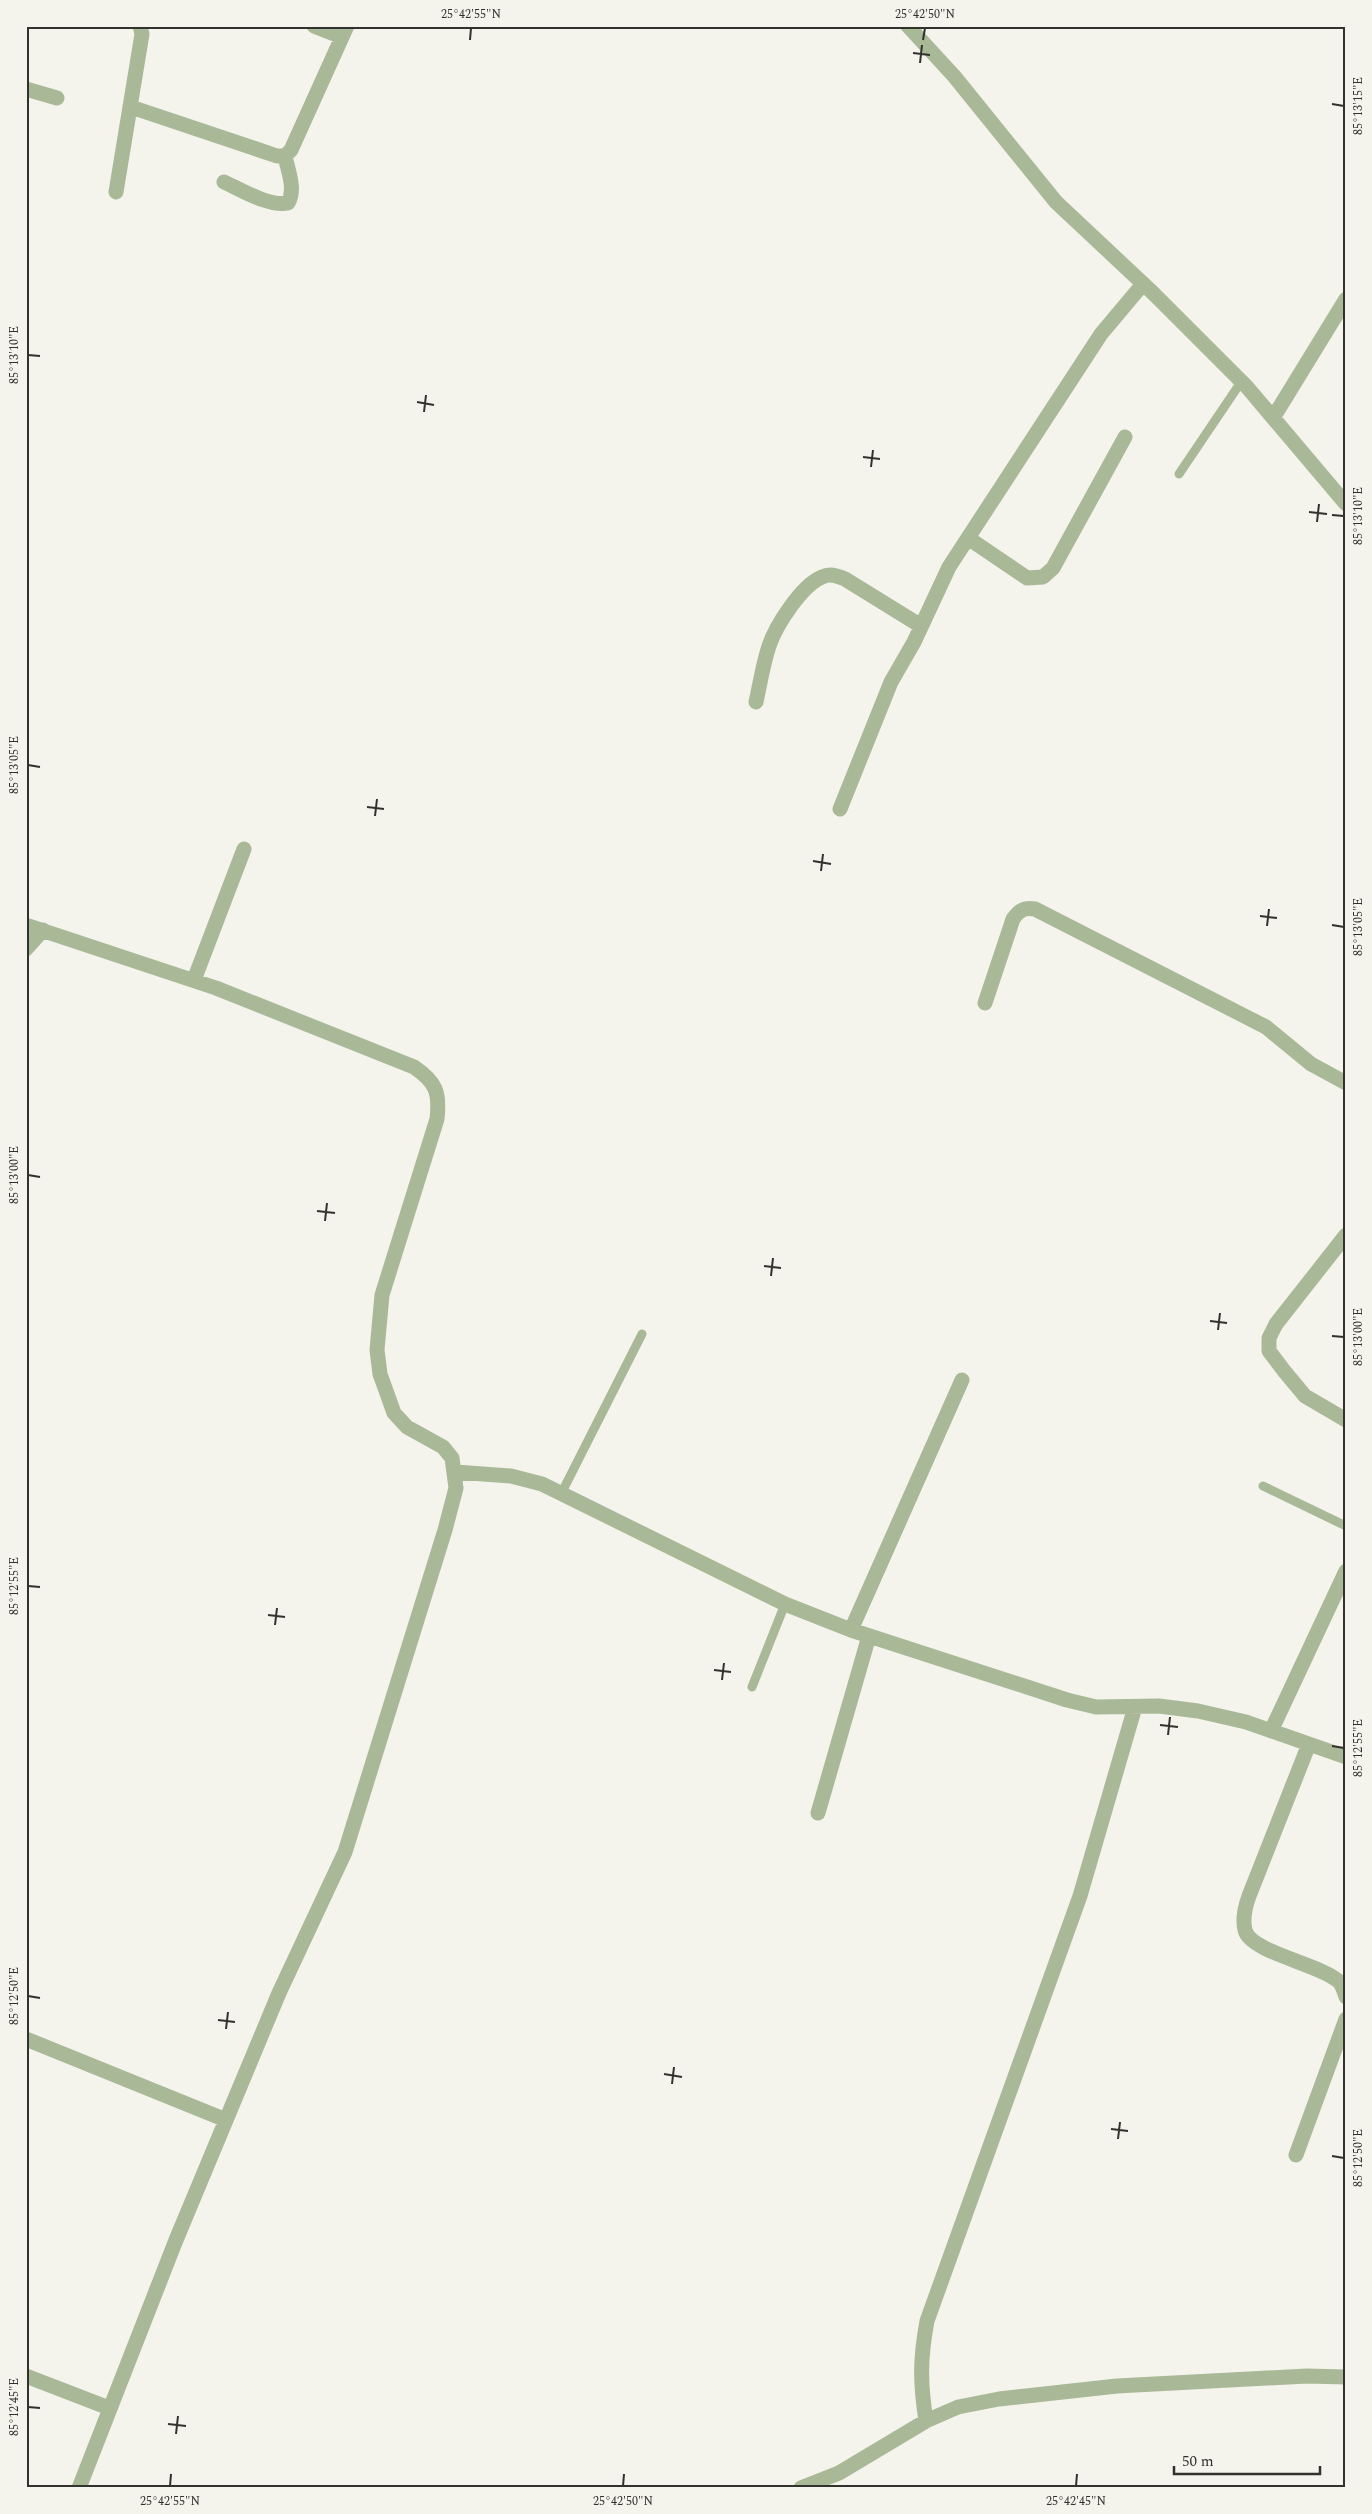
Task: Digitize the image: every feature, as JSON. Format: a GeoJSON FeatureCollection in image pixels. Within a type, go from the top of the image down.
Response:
{"type":"FeatureCollection","features":[{"type":"Feature","properties":{"kind":"street"},"geometry":{"type":"LineString","coordinates":[[116,192],[142,34],[140,26]]}},
{"type":"Feature","properties":{"kind":"street"},"geometry":{"type":"LineString","coordinates":[[130,107],[276,156],[285,156],[291,150],[344,32],[314,26]]}},
{"type":"Feature","properties":{"kind":"street"},"geometry":{"type":"LineString","coordinates":[[908,26],[954,76],[1056,202],[1143,284],[1242,382],[1346,504]]}},
{"type":"Feature","properties":{"kind":"street"},"geometry":{"type":"LineString","coordinates":[[26,89],[57,98]]}},
{"type":"Feature","properties":{"kind":"street"},"geometry":{"type":"LineString","coordinates":[[224,182],[271,202],[281,205],[288,203],[292,197],[292,185],[285,156]]}},
{"type":"Feature","properties":{"kind":"street"},"geometry":{"type":"LineString","coordinates":[[840,809],[879,708],[921,626],[940,583],[1101,334],[1143,284]]}},
{"type":"Feature","properties":{"kind":"street"},"geometry":{"type":"LineString","coordinates":[[1273,418],[1346,299]]}},
{"type":"Feature","properties":{"kind":"street"},"geometry":{"type":"LineString","coordinates":[[968,538],[1028,578],[1043,577],[1053,568],[1125,437]]}},
{"type":"Feature","properties":{"kind":"street"},"geometry":{"type":"LineString","coordinates":[[756,702],[769,646],[777,628],[809,584],[823,576],[832,575],[845,579],[921,626]]}},
{"type":"Feature","properties":{"kind":"street"},"geometry":{"type":"LineString","coordinates":[[194,980],[244,849]]}},
{"type":"Feature","properties":{"kind":"street"},"geometry":{"type":"LineString","coordinates":[[985,1003],[1013,919],[1020,911],[1026,908],[1035,909],[1266,1027],[1311,1064],[1346,1083]]}},
{"type":"Feature","properties":{"kind":"street"},"geometry":{"type":"LineString","coordinates":[[26,925],[194,980],[414,1067],[428,1076],[436,1088],[439,1102],[437,1119],[382,1295],[377,1350],[382,1381],[394,1413],[407,1427],[443,1447],[452,1458],[456,1472],[456,1488],[446,1530],[345,1852],[279,1993],[109,2408],[79,2488]]}},
{"type":"Feature","properties":{"kind":"street"},"geometry":{"type":"LineString","coordinates":[[26,949],[42,930]]}},
{"type":"Feature","properties":{"kind":"street"},"geometry":{"type":"LineString","coordinates":[[1346,1235],[1276,1324],[1269,1338],[1269,1350],[1305,1396],[1346,1420]]}},
{"type":"Feature","properties":{"kind":"street"},"geometry":{"type":"LineString","coordinates":[[851,1630],[962,1380]]}},
{"type":"Feature","properties":{"kind":"street"},"geometry":{"type":"LineString","coordinates":[[456,1472],[511,1476],[542,1484],[785,1604],[851,1630],[1066,1700],[1096,1707],[1159,1706],[1198,1711],[1272,1731],[1346,1757]]}},
{"type":"Feature","properties":{"kind":"street"},"geometry":{"type":"LineString","coordinates":[[1272,1731],[1345,1572]]}},
{"type":"Feature","properties":{"kind":"street"},"geometry":{"type":"LineString","coordinates":[[818,1813],[869,1636]]}},
{"type":"Feature","properties":{"kind":"street"},"geometry":{"type":"LineString","coordinates":[[926,2421],[920,2383],[921,2356],[927,2321],[1080,1896],[1135,1707]]}},
{"type":"Feature","properties":{"kind":"street"},"geometry":{"type":"LineString","coordinates":[[1309,1744],[1249,1896],[1243,1916],[1245,1932],[1256,1943],[1339,1980],[1346,1996]]}},
{"type":"Feature","properties":{"kind":"street"},"geometry":{"type":"LineString","coordinates":[[1296,2155],[1346,2019]]}},
{"type":"Feature","properties":{"kind":"street"},"geometry":{"type":"LineString","coordinates":[[26,2038],[226,2120]]}},
{"type":"Feature","properties":{"kind":"street"},"geometry":{"type":"LineString","coordinates":[[26,2376],[109,2408]]}},
{"type":"Feature","properties":{"kind":"street"},"geometry":{"type":"LineString","coordinates":[[801,2488],[839,2473],[926,2421],[958,2407],[999,2398],[1117,2386],[1307,2376],[1346,2377]]}},
{"type":"Feature","properties":{"kind":"lane"},"geometry":{"type":"LineString","coordinates":[[1179,474],[1242,382]]}},
{"type":"Feature","properties":{"kind":"lane"},"geometry":{"type":"LineString","coordinates":[[561,1494],[642,1334]]}},
{"type":"Feature","properties":{"kind":"lane"},"geometry":{"type":"LineString","coordinates":[[1263,1486],[1346,1526]]}},
{"type":"Feature","properties":{"kind":"lane"},"geometry":{"type":"LineString","coordinates":[[752,1686],[785,1604]]}}]}
